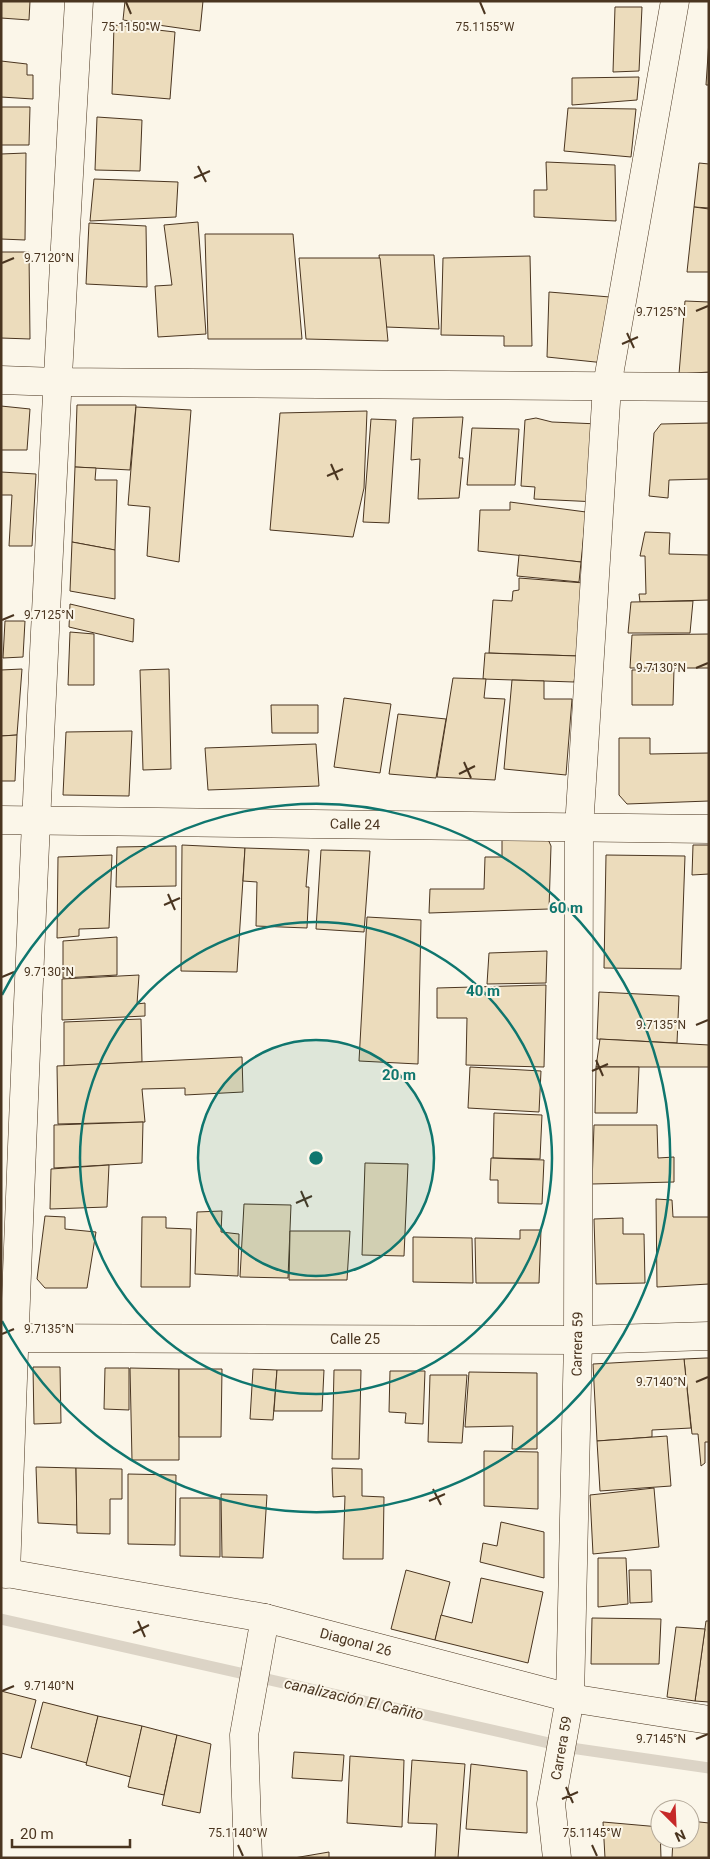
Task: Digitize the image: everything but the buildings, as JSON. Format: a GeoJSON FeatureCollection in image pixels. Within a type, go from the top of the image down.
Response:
{"type":"FeatureCollection","features":[{"type":"Feature","properties":{"kind":"street"},"geometry":{"type":"LineString","coordinates":[[4,1573],[8,1338],[37,820],[57,382],[79,1]]}},
{"type":"Feature","properties":{"kind":"street","name":"Carrera 59"},"geometry":{"type":"LineString","coordinates":[[557,1858],[551,1804],[569,1704],[578,1340],[579,828],[607,386],[675,1]]}},
{"type":"Feature","properties":{"kind":"street"},"geometry":{"type":"LineString","coordinates":[[1,380],[709,387]]}},
{"type":"Feature","properties":{"kind":"street","name":"Calle 24"},"geometry":{"type":"LineString","coordinates":[[1,820],[709,830]]}},
{"type":"Feature","properties":{"kind":"street","name":"Calle 25"},"geometry":{"type":"LineString","coordinates":[[8,1338],[578,1340],[709,1336]]}},
{"type":"Feature","properties":{"kind":"street","name":"Diagonal 26"},"geometry":{"type":"LineString","coordinates":[[4,1573],[264,1624],[569,1704],[709,1720]]}},
{"type":"Feature","properties":{"kind":"street"},"geometry":{"type":"LineString","coordinates":[[248,1858],[244,1735],[264,1624]]}},
{"type":"Feature","properties":{"kind":"waterway","name":"canalización El Cañito"},"geometry":{"type":"LineString","coordinates":[[1,1619],[571,1748],[709,1768]]}}]}
